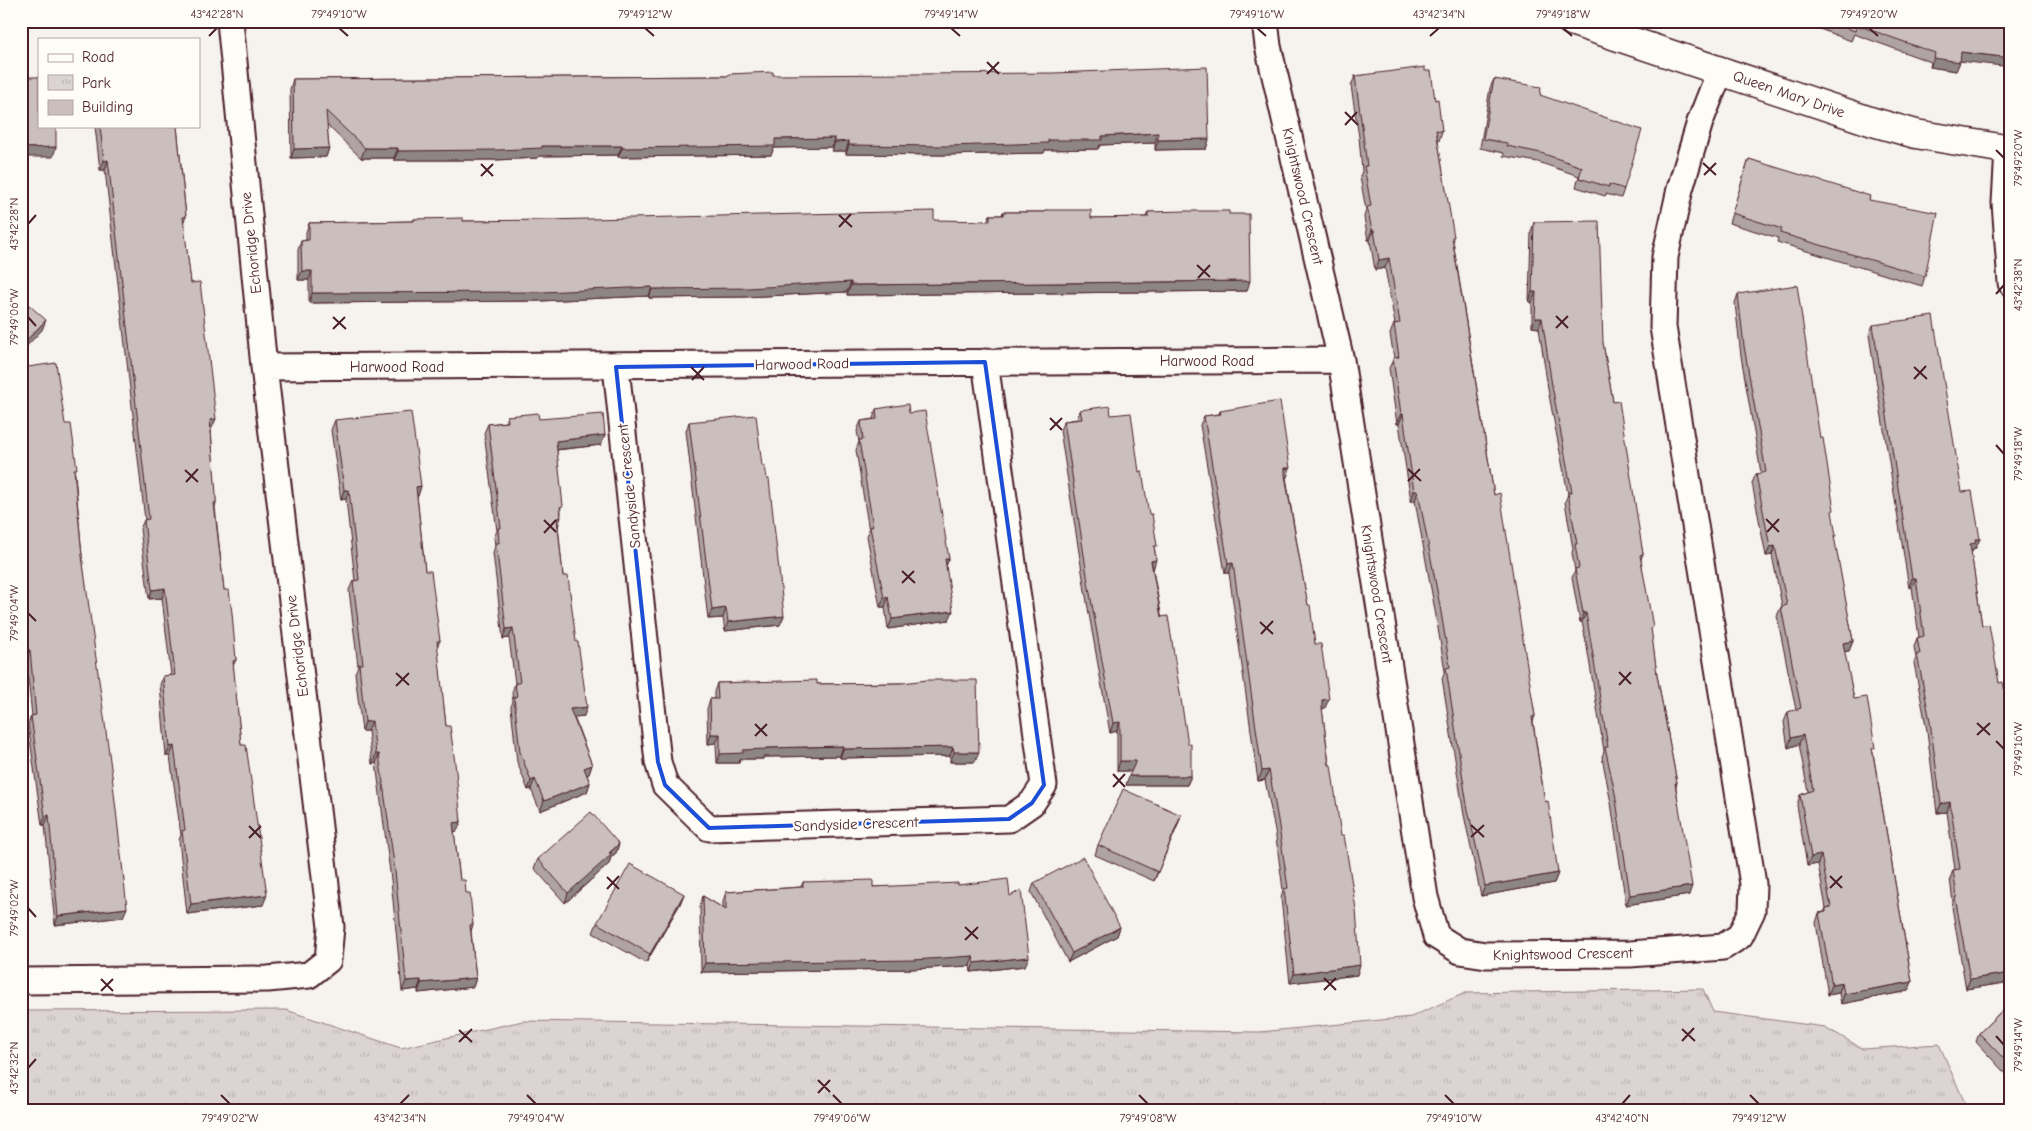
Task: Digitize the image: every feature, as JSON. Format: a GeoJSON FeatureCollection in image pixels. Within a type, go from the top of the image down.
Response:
{"type":"FeatureCollection","features":[{"type":"Feature","properties":{"kind":"street","name":"Echoridge Drive"},"geometry":{"type":"LineString","coordinates":[[21,981],[268,979],[309,975],[328,960],[330,927],[264,368],[230,21]]}},
{"type":"Feature","properties":{"kind":"street","name":"Knightswood Crescent"},"geometry":{"type":"LineString","coordinates":[[1264,21],[1270,56],[1341,360],[1425,897],[1436,936],[1460,951],[1486,955],[1630,954],[1723,947],[1740,936],[1752,910],[1753,884],[1663,327],[1665,257],[1680,188],[1700,122],[1720,71]]}},
{"type":"Feature","properties":{"kind":"street","name":"Queen Mary Drive"},"geometry":{"type":"LineString","coordinates":[[1571,21],[1882,124],[1916,134],[2009,150]]}},
{"type":"Feature","properties":{"kind":"street"},"geometry":{"type":"LineString","coordinates":[[2009,150],[2005,203],[2011,283]]}},
{"type":"Feature","properties":{"kind":"street","name":"Harwood Road"},"geometry":{"type":"LineString","coordinates":[[264,368],[1341,360]]}},
{"type":"Feature","properties":{"kind":"street","name":"Sandyside Crescent"},"geometry":{"type":"LineString","coordinates":[[616,366],[658,762],[665,785],[709,828],[1009,819],[1032,803],[1044,785],[985,362]]}},
{"type":"Feature","properties":{"kind":"highlighted area"},"geometry":{"type":"Polygon","coordinates":[[[985,362],[1044,785],[1032,803],[1009,819],[709,828],[665,785],[658,762],[616,367],[985,362]]]}},
{"type":"Feature","properties":{"kind":"green space"},"geometry":{"type":"Polygon","coordinates":[[[1703,989],[1713,1012],[1825,1027],[1863,1049],[1939,1044],[1968,1110],[21,1110],[21,1011],[286,1010],[401,1048],[523,1021],[1260,1032],[1411,1017],[1465,993],[1703,989]]]}},
{"type":"Feature","properties":{"kind":"building"},"geometry":{"type":"Polygon","coordinates":[[[1828,21],[2011,21],[2011,58],[1961,52],[1960,62],[1934,58],[1935,53],[1857,25],[1855,31],[1828,21]]]}},
{"type":"Feature","properties":{"kind":"building"},"geometry":{"type":"Polygon","coordinates":[[[1207,67],[1209,139],[1158,140],[1158,133],[1102,136],[1102,140],[1048,140],[1048,143],[946,146],[849,145],[849,141],[835,142],[835,138],[775,139],[775,146],[622,148],[622,146],[542,146],[542,148],[498,150],[398,151],[398,148],[365,148],[326,111],[329,148],[294,149],[293,79],[729,76],[729,74],[773,72],[773,75],[1053,73],[1207,67]]]}},
{"type":"Feature","properties":{"kind":"building"},"geometry":{"type":"Polygon","coordinates":[[[1425,67],[1425,71],[1431,71],[1435,100],[1438,99],[1442,131],[1436,130],[1454,237],[1452,237],[1494,495],[1500,493],[1535,716],[1532,717],[1545,802],[1548,801],[1558,873],[1485,886],[1467,805],[1446,668],[1450,667],[1440,606],[1418,491],[1414,491],[1403,414],[1401,414],[1393,358],[1399,357],[1394,324],[1400,323],[1389,258],[1379,260],[1374,230],[1372,230],[1367,207],[1371,206],[1364,166],[1367,166],[1355,76],[1425,67]]]}},
{"type":"Feature","properties":{"kind":"building"},"geometry":{"type":"Polygon","coordinates":[[[26,77],[38,77],[38,128],[56,128],[56,147],[21,148],[21,81],[26,82],[26,77]]]}},
{"type":"Feature","properties":{"kind":"building"},"geometry":{"type":"Polygon","coordinates":[[[1494,79],[1541,87],[1540,95],[1642,130],[1624,189],[1609,184],[1609,187],[1579,178],[1582,167],[1541,153],[1507,146],[1507,143],[1483,139],[1494,79]]]}},
{"type":"Feature","properties":{"kind":"building"},"geometry":{"type":"Polygon","coordinates":[[[100,128],[177,128],[186,217],[183,217],[191,283],[200,282],[216,419],[210,420],[216,494],[216,503],[214,503],[224,590],[229,590],[232,613],[236,660],[233,661],[241,745],[246,745],[267,895],[191,904],[182,831],[185,830],[174,746],[170,747],[163,676],[175,675],[165,588],[152,590],[144,520],[149,519],[108,160],[104,161],[100,128]]]}},
{"type":"Feature","properties":{"kind":"building"},"geometry":{"type":"Polygon","coordinates":[[[1749,159],[1870,196],[1869,200],[1938,213],[1925,276],[1780,233],[1782,229],[1732,213],[1749,159]]]}},
{"type":"Feature","properties":{"kind":"building"},"geometry":{"type":"Polygon","coordinates":[[[1045,210],[1091,210],[1091,218],[1148,217],[1148,212],[1186,211],[1229,211],[1229,214],[1249,214],[1250,281],[851,285],[851,282],[748,288],[652,289],[652,287],[543,292],[312,293],[312,271],[302,271],[301,241],[309,240],[309,223],[463,218],[463,221],[546,220],[934,211],[934,220],[990,221],[990,215],[1003,215],[1003,212],[1045,212],[1045,210]]]}},
{"type":"Feature","properties":{"kind":"building"},"geometry":{"type":"Polygon","coordinates":[[[1599,221],[1603,343],[1613,402],[1619,401],[1643,554],[1640,555],[1653,627],[1651,628],[1657,675],[1677,783],[1675,783],[1692,886],[1630,895],[1615,793],[1605,747],[1608,747],[1586,613],[1583,613],[1575,569],[1579,568],[1575,544],[1577,544],[1568,493],[1572,492],[1552,386],[1542,318],[1535,318],[1536,292],[1532,292],[1534,222],[1599,221]]]}},
{"type":"Feature","properties":{"kind":"building"},"geometry":{"type":"Polygon","coordinates":[[[1797,285],[1820,438],[1823,438],[1834,510],[1832,511],[1836,536],[1834,536],[1853,641],[1843,643],[1854,699],[1867,697],[1875,748],[1872,748],[1912,982],[1844,994],[1842,983],[1832,985],[1819,913],[1826,912],[1826,908],[1831,907],[1821,855],[1811,857],[1800,795],[1813,790],[1803,735],[1791,738],[1788,712],[1801,708],[1781,607],[1787,605],[1775,546],[1770,547],[1756,474],[1766,472],[1744,346],[1738,294],[1797,285]]]}},
{"type":"Feature","properties":{"kind":"building"},"geometry":{"type":"Polygon","coordinates":[[[21,298],[46,320],[21,346],[21,298]]]}},
{"type":"Feature","properties":{"kind":"building"},"geometry":{"type":"Polygon","coordinates":[[[1933,316],[1962,492],[1972,491],[1980,539],[1975,539],[1976,543],[1970,544],[1982,626],[1989,624],[1999,683],[2003,682],[2011,728],[2011,770],[2007,770],[2011,795],[2011,973],[1970,979],[1955,897],[1957,897],[1953,870],[1960,869],[1950,802],[1941,804],[1930,721],[1917,654],[1920,654],[1917,638],[1924,636],[1916,578],[1912,578],[1873,325],[1933,316]]]}},
{"type":"Feature","properties":{"kind":"building"},"geometry":{"type":"Polygon","coordinates":[[[56,363],[65,424],[71,424],[77,469],[74,469],[82,556],[112,775],[127,908],[58,916],[49,815],[45,816],[31,716],[36,715],[30,650],[28,650],[26,635],[21,636],[21,368],[56,363]]]}},
{"type":"Feature","properties":{"kind":"building"},"geometry":{"type":"Polygon","coordinates":[[[1280,401],[1290,468],[1285,468],[1285,475],[1308,605],[1310,605],[1315,644],[1321,644],[1329,699],[1322,700],[1322,707],[1329,765],[1331,765],[1341,836],[1344,835],[1356,909],[1360,965],[1294,974],[1284,889],[1288,888],[1278,820],[1269,770],[1262,771],[1233,563],[1228,564],[1204,416],[1221,414],[1220,411],[1280,401]]]}},
{"type":"Feature","properties":{"kind":"building"},"geometry":{"type":"Polygon","coordinates":[[[908,404],[909,413],[925,411],[949,559],[945,559],[953,611],[892,619],[888,597],[884,598],[870,527],[873,526],[859,440],[863,440],[861,421],[877,419],[876,409],[908,404]]]}},
{"type":"Feature","properties":{"kind":"building"},"geometry":{"type":"Polygon","coordinates":[[[1110,406],[1111,415],[1131,413],[1139,472],[1142,471],[1149,514],[1152,514],[1157,546],[1154,546],[1156,560],[1151,561],[1161,617],[1168,616],[1188,744],[1191,744],[1191,776],[1129,776],[1136,761],[1120,761],[1120,722],[1113,723],[1088,582],[1064,421],[1082,419],[1080,410],[1110,406]]]}},
{"type":"Feature","properties":{"kind":"building"},"geometry":{"type":"Polygon","coordinates":[[[411,412],[421,486],[416,487],[425,571],[431,571],[440,641],[437,641],[446,726],[450,726],[456,771],[461,822],[453,823],[460,880],[465,880],[466,893],[470,893],[473,925],[470,925],[476,978],[421,983],[421,980],[406,981],[395,871],[379,754],[376,754],[372,721],[365,722],[359,664],[363,664],[353,581],[359,580],[349,490],[344,490],[335,420],[411,412]]]}},
{"type":"Feature","properties":{"kind":"building"},"geometry":{"type":"Polygon","coordinates":[[[538,413],[539,419],[603,414],[605,435],[556,441],[563,506],[560,507],[561,517],[557,518],[563,576],[568,576],[576,642],[578,642],[587,707],[570,709],[592,765],[584,768],[590,783],[544,801],[535,779],[531,781],[520,752],[514,697],[517,697],[515,683],[520,683],[513,628],[506,629],[496,543],[499,543],[498,528],[501,528],[488,424],[508,422],[507,416],[538,413]]]}},
{"type":"Feature","properties":{"kind":"building"},"geometry":{"type":"Polygon","coordinates":[[[756,415],[762,466],[765,466],[767,479],[769,479],[784,616],[728,622],[726,608],[712,610],[689,422],[756,415]]]}},
{"type":"Feature","properties":{"kind":"building"},"geometry":{"type":"Polygon","coordinates":[[[817,680],[817,684],[977,680],[979,752],[954,752],[953,747],[843,749],[843,746],[766,748],[743,750],[743,753],[720,754],[720,734],[711,734],[710,699],[718,699],[717,683],[817,680]]]}},
{"type":"Feature","properties":{"kind":"building"},"geometry":{"type":"Polygon","coordinates":[[[1123,789],[1181,815],[1158,872],[1098,845],[1123,789]]]}},
{"type":"Feature","properties":{"kind":"building"},"geometry":{"type":"Polygon","coordinates":[[[591,812],[619,844],[609,853],[612,854],[568,893],[538,859],[591,812]]]}},
{"type":"Feature","properties":{"kind":"building"},"geometry":{"type":"Polygon","coordinates":[[[1083,857],[1120,927],[1072,953],[1034,883],[1083,857]]]}},
{"type":"Feature","properties":{"kind":"building"},"geometry":{"type":"Polygon","coordinates":[[[630,864],[684,894],[650,954],[597,923],[630,864]]]}},
{"type":"Feature","properties":{"kind":"building"},"geometry":{"type":"Polygon","coordinates":[[[1008,879],[1010,896],[1021,890],[1029,957],[974,963],[973,956],[913,960],[705,963],[703,896],[726,910],[726,892],[803,887],[803,882],[873,880],[873,887],[958,883],[958,885],[1008,879]]]}},
{"type":"Feature","properties":{"kind":"building"},"geometry":{"type":"Polygon","coordinates":[[[2011,1002],[2011,1066],[1979,1033],[2011,1002]]]}}]}
